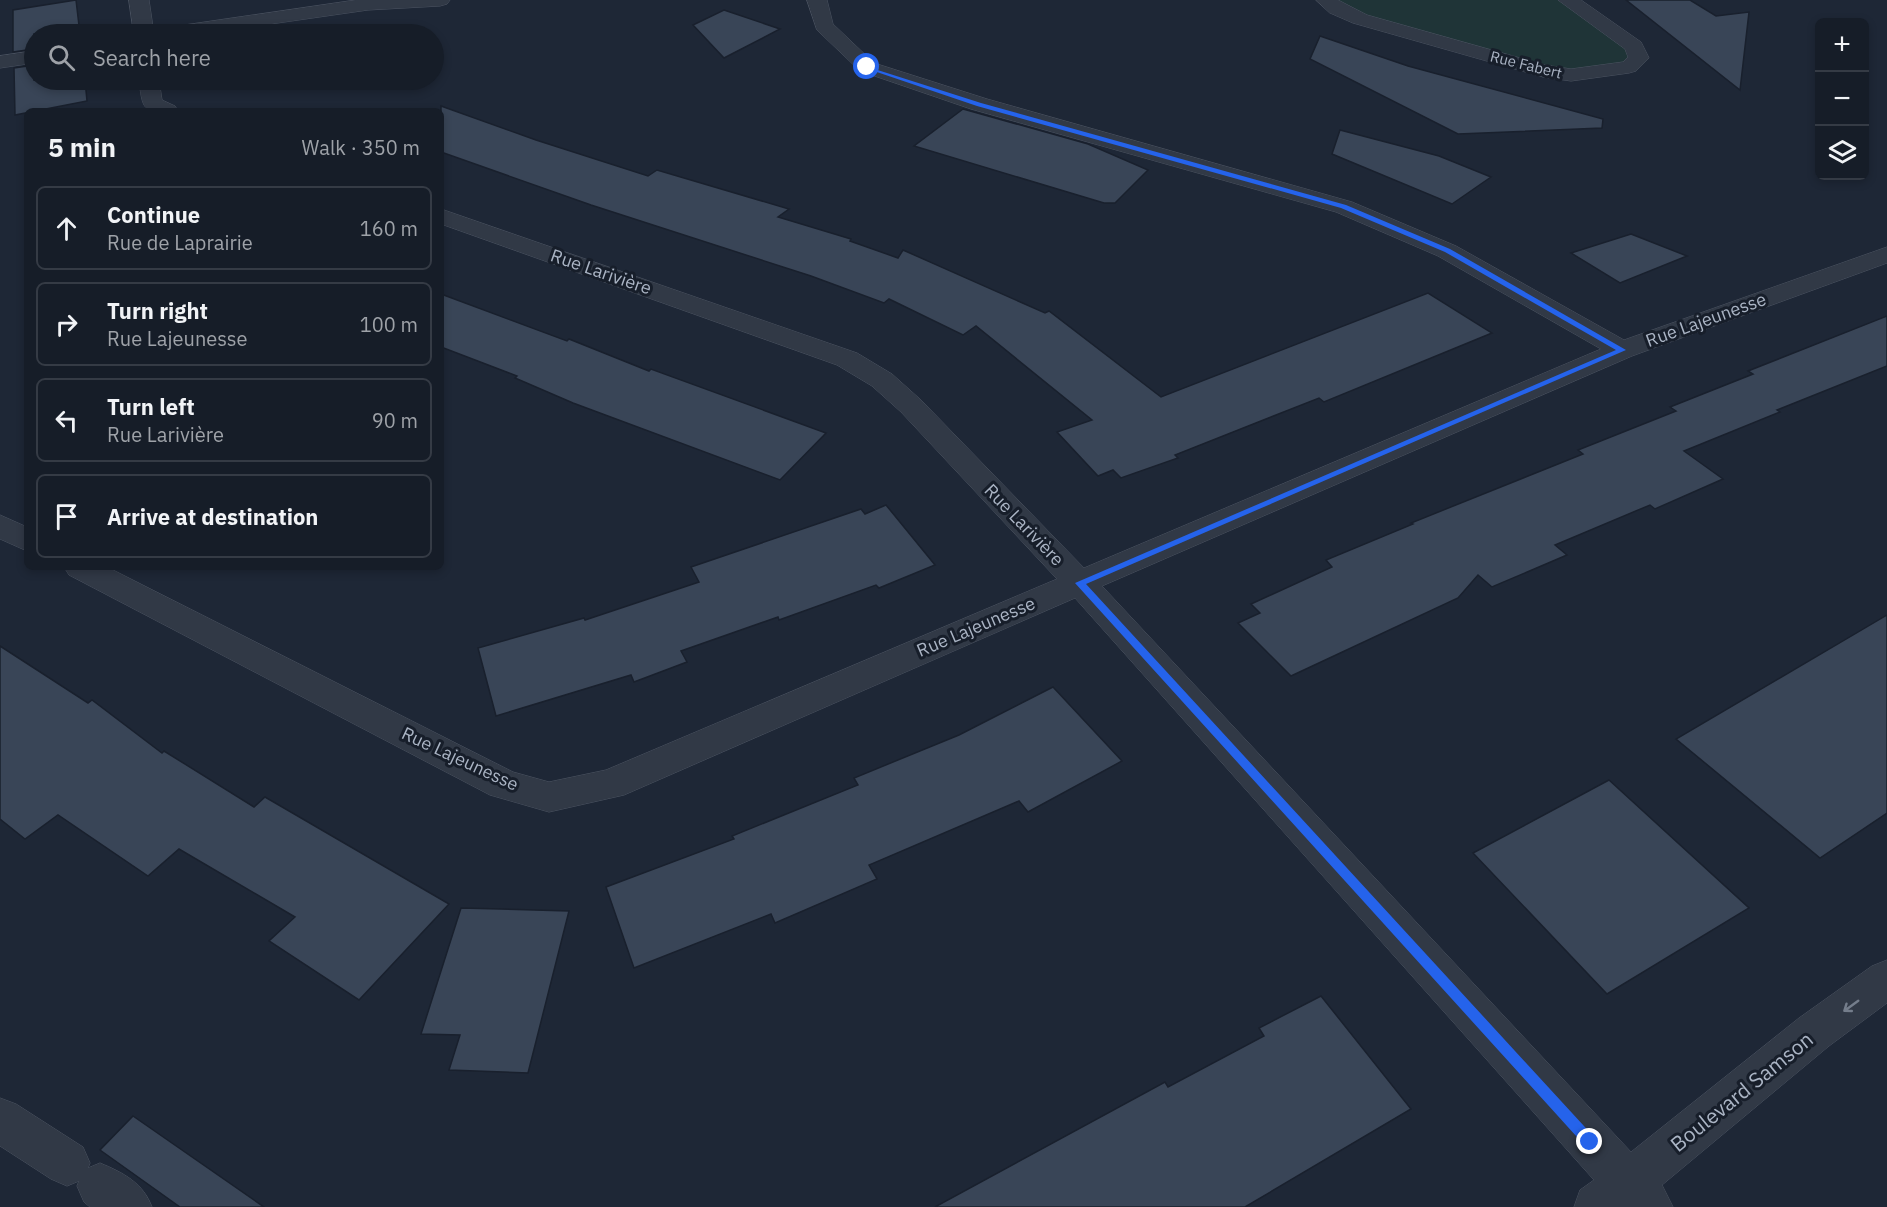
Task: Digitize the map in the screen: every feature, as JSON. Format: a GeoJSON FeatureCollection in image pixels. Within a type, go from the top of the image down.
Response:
{"type":"FeatureCollection","features":[{"type":"Feature","properties":{"kind":"street"},"geometry":{"type":"LineString","coordinates":[[139,0],[143,24]]}},
{"type":"Feature","properties":{"kind":"street"},"geometry":{"type":"LineString","coordinates":[[232,24],[368,4],[440,0]]}},
{"type":"Feature","properties":{"kind":"street"},"geometry":{"type":"LineString","coordinates":[[817,0],[824,26],[867,67],[979,104],[1344,207],[1447,251],[1622,350]]}},
{"type":"Feature","properties":{"kind":"street","name":"Rue Fabert"},"geometry":{"type":"LineString","coordinates":[[1326,0],[1337,9],[1360,20],[1543,71],[1571,75],[1629,67],[1639,58],[1634,46],[1568,0]]}},
{"type":"Feature","properties":{"kind":"street"},"geometry":{"type":"LineString","coordinates":[[0,63],[24,59]]}},
{"type":"Feature","properties":{"kind":"street"},"geometry":{"type":"LineString","coordinates":[[150,90],[152,103],[161,108]]}},
{"type":"Feature","properties":{"kind":"street","name":"Rue Larivière"},"geometry":{"type":"LineString","coordinates":[[444,217],[848,359],[882,380],[911,406],[1080,583],[1625,1199]]}},
{"type":"Feature","properties":{"kind":"street","name":"Rue Lajeunesse"},"geometry":{"type":"LineString","coordinates":[[86,570],[503,784],[549,797],[611,784],[1622,350],[1887,255]]}},
{"type":"Feature","properties":{"kind":"street"},"geometry":{"type":"LineString","coordinates":[[0,526],[24,538]]}},
{"type":"Feature","properties":{"kind":"street","name":"Boulevard Samson"},"geometry":{"type":"LineString","coordinates":[[1625,1199],[1814,1032],[1887,979]]}},
{"type":"Feature","properties":{"kind":"street"},"geometry":{"type":"LineString","coordinates":[[0,1120],[99,1185]]}},
{"type":"Feature","properties":{"kind":"green space"},"geometry":{"type":"Polygon","coordinates":[[[1326,0],[1568,0],[1634,46],[1629,67],[1571,75],[1360,19],[1326,0]]]}},
{"type":"Feature","properties":{"kind":"building"},"geometry":{"type":"Polygon","coordinates":[[[76,0],[79,24],[24,24],[24,50],[13,52],[13,10],[76,0]]]}},
{"type":"Feature","properties":{"kind":"building"},"geometry":{"type":"Polygon","coordinates":[[[1626,0],[1690,0],[1716,16],[1749,12],[1740,90],[1626,0]]]}},
{"type":"Feature","properties":{"kind":"building"},"geometry":{"type":"Polygon","coordinates":[[[724,10],[780,29],[724,58],[693,25],[724,10]]]}},
{"type":"Feature","properties":{"kind":"building"},"geometry":{"type":"Polygon","coordinates":[[[1320,36],[1408,66],[1603,119],[1602,128],[1458,134],[1310,59],[1320,36]]]}},
{"type":"Feature","properties":{"kind":"building"},"geometry":{"type":"Polygon","coordinates":[[[24,66],[24,90],[86,90],[87,101],[51,108],[24,108],[24,113],[15,115],[14,68],[24,66]]]}},
{"type":"Feature","properties":{"kind":"building"},"geometry":{"type":"Polygon","coordinates":[[[441,106],[648,176],[657,170],[789,209],[778,217],[851,239],[850,241],[898,258],[903,250],[1045,313],[1049,311],[1161,397],[1428,293],[1492,333],[1324,402],[1319,398],[1175,455],[1178,458],[1121,478],[1113,470],[1098,476],[1057,432],[1092,420],[976,326],[963,335],[889,299],[884,303],[811,276],[591,205],[444,153],[444,108],[441,106]]]}},
{"type":"Feature","properties":{"kind":"building"},"geometry":{"type":"Polygon","coordinates":[[[963,109],[1088,144],[1148,170],[1115,203],[1104,203],[914,146],[963,109]]]}},
{"type":"Feature","properties":{"kind":"building"},"geometry":{"type":"Polygon","coordinates":[[[1340,130],[1439,156],[1491,177],[1452,204],[1332,154],[1340,130]]]}},
{"type":"Feature","properties":{"kind":"building"},"geometry":{"type":"Polygon","coordinates":[[[1631,234],[1687,256],[1620,283],[1571,253],[1631,234]]]}},
{"type":"Feature","properties":{"kind":"building"},"geometry":{"type":"Polygon","coordinates":[[[444,295],[826,433],[780,480],[573,403],[515,378],[517,376],[444,348],[444,295]]]}},
{"type":"Feature","properties":{"kind":"building"},"geometry":{"type":"Polygon","coordinates":[[[1887,316],[1887,366],[1777,410],[1780,412],[1684,451],[1723,479],[1655,509],[1650,505],[1555,545],[1567,555],[1492,587],[1478,575],[1458,598],[1291,676],[1238,623],[1260,613],[1251,604],[1332,567],[1326,560],[1583,454],[1578,450],[1676,411],[1670,407],[1753,374],[1748,371],[1887,316]]]}},
{"type":"Feature","properties":{"kind":"building"},"geometry":{"type":"Polygon","coordinates":[[[886,505],[935,565],[879,588],[876,585],[779,620],[778,617],[681,651],[687,662],[634,682],[631,675],[496,716],[478,648],[584,618],[585,620],[699,582],[691,567],[861,509],[865,514],[886,505]]]}},
{"type":"Feature","properties":{"kind":"building"},"geometry":{"type":"Polygon","coordinates":[[[1887,615],[1887,813],[1820,858],[1676,739],[1887,615]]]}},
{"type":"Feature","properties":{"kind":"building"},"geometry":{"type":"Polygon","coordinates":[[[0,646],[88,703],[92,700],[162,753],[164,751],[254,807],[265,797],[449,904],[359,1000],[269,941],[295,917],[179,849],[148,876],[58,815],[25,839],[0,819],[0,646]]]}},
{"type":"Feature","properties":{"kind":"building"},"geometry":{"type":"Polygon","coordinates":[[[1053,687],[1122,761],[1028,812],[1019,801],[869,865],[877,879],[775,923],[771,914],[634,968],[606,887],[734,839],[732,836],[858,785],[854,778],[959,735],[1053,687]]]}},
{"type":"Feature","properties":{"kind":"building"},"geometry":{"type":"Polygon","coordinates":[[[1609,780],[1749,908],[1607,994],[1473,853],[1609,780]]]}},
{"type":"Feature","properties":{"kind":"building"},"geometry":{"type":"Polygon","coordinates":[[[461,908],[569,911],[528,1073],[449,1070],[460,1035],[421,1034],[461,908]]]}},
{"type":"Feature","properties":{"kind":"building"},"geometry":{"type":"Polygon","coordinates":[[[1321,996],[1411,1109],[1245,1207],[935,1207],[1165,1082],[1168,1087],[1264,1036],[1259,1028],[1321,996]]]}},
{"type":"Feature","properties":{"kind":"building"},"geometry":{"type":"Polygon","coordinates":[[[133,1116],[264,1207],[180,1207],[100,1150],[133,1116]]]}},
{"type":"Feature","properties":{"kind":"route"},"geometry":{"type":"LineString","coordinates":[[867,67],[979,104],[1344,207],[1447,251],[1622,350],[1080,583],[1590,1142]]}}]}
